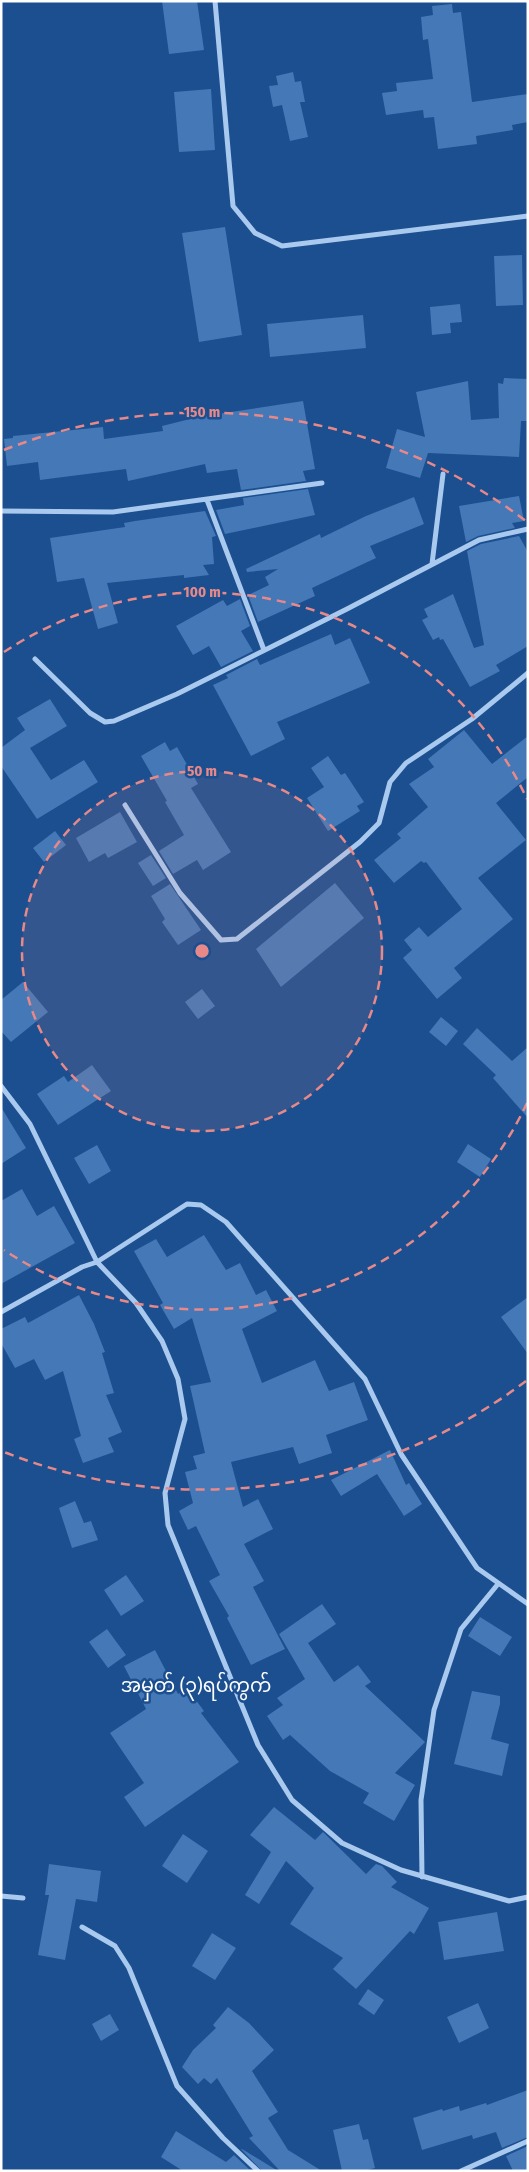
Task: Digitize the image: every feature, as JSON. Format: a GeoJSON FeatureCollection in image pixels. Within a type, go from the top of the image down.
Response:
{"type":"FeatureCollection","features":[{"type":"Feature","properties":{"kind":"street"},"geometry":{"type":"LineString","coordinates":[[215,1],[233,206],[255,233],[282,246],[528,216]]}},
{"type":"Feature","properties":{"kind":"street"},"geometry":{"type":"LineString","coordinates":[[432,564],[443,474]]}},
{"type":"Feature","properties":{"kind":"street"},"geometry":{"type":"LineString","coordinates":[[1,511],[113,512],[322,484]]}},
{"type":"Feature","properties":{"kind":"street"},"geometry":{"type":"LineString","coordinates":[[207,500],[264,650]]}},
{"type":"Feature","properties":{"kind":"street"},"geometry":{"type":"LineString","coordinates":[[35,659],[90,713],[105,722],[114,721],[168,698],[479,540],[528,529]]}},
{"type":"Feature","properties":{"kind":"street"},"geometry":{"type":"LineString","coordinates":[[125,805],[180,893],[221,940],[237,939],[251,930],[360,842],[379,822],[390,782],[406,764],[472,719],[528,673]]}},
{"type":"Feature","properties":{"kind":"street"},"geometry":{"type":"LineString","coordinates":[[1,1086],[30,1124],[97,1262],[136,1303],[162,1341],[178,1380],[184,1419],[165,1493],[168,1526],[258,1746],[292,1800],[342,1843],[401,1870],[509,1901],[528,1897]]}},
{"type":"Feature","properties":{"kind":"street"},"geometry":{"type":"LineString","coordinates":[[1,1312],[82,1267],[97,1262],[187,1204],[201,1205],[226,1222],[365,1379],[401,1454],[477,1568],[528,1604]]}},
{"type":"Feature","properties":{"kind":"street"},"geometry":{"type":"LineString","coordinates":[[422,1877],[421,1800],[434,1710],[461,1629],[498,1584]]}},
{"type":"Feature","properties":{"kind":"street"},"geometry":{"type":"LineString","coordinates":[[1,1896],[23,1898]]}},
{"type":"Feature","properties":{"kind":"street"},"geometry":{"type":"LineString","coordinates":[[82,1927],[115,1946],[129,1968],[177,2086],[223,2138],[258,2171]]}},
{"type":"Feature","properties":{"kind":"street"},"geometry":{"type":"LineString","coordinates":[[461,2171],[528,2141]]}},
{"type":"Feature","properties":{"kind":"building"},"geometry":{"type":"Polygon","coordinates":[[[162,1],[197,1],[204,50],[169,54],[162,1]]]}},
{"type":"Feature","properties":{"kind":"building"},"geometry":{"type":"Polygon","coordinates":[[[452,4],[453,13],[461,12],[472,102],[528,94],[528,122],[512,125],[513,130],[476,136],[477,144],[438,149],[434,117],[424,118],[423,110],[386,115],[382,93],[397,91],[396,83],[433,79],[428,39],[423,40],[421,17],[433,15],[432,6],[452,4]]]}},
{"type":"Feature","properties":{"kind":"building"},"geometry":{"type":"Polygon","coordinates":[[[293,72],[295,82],[301,81],[305,102],[300,102],[308,137],[290,141],[282,105],[273,107],[269,86],[278,85],[276,76],[293,72]]]}},
{"type":"Feature","properties":{"kind":"building"},"geometry":{"type":"Polygon","coordinates":[[[211,89],[215,150],[179,152],[174,92],[211,89]]]}},
{"type":"Feature","properties":{"kind":"building"},"geometry":{"type":"Polygon","coordinates":[[[225,227],[242,335],[199,342],[182,233],[225,227]]]}},
{"type":"Feature","properties":{"kind":"building"},"geometry":{"type":"Polygon","coordinates":[[[522,255],[523,305],[496,306],[494,256],[522,255]]]}},
{"type":"Feature","properties":{"kind":"building"},"geometry":{"type":"Polygon","coordinates":[[[460,304],[462,322],[450,323],[451,333],[432,335],[430,307],[460,304]]]}},
{"type":"Feature","properties":{"kind":"building"},"geometry":{"type":"Polygon","coordinates":[[[363,315],[366,348],[270,357],[267,324],[363,315]]]}},
{"type":"Feature","properties":{"kind":"building"},"geometry":{"type":"Polygon","coordinates":[[[504,378],[528,379],[528,421],[521,421],[519,457],[428,453],[420,478],[386,468],[397,429],[425,437],[416,392],[468,381],[471,420],[499,418],[498,383],[503,384],[504,378]]]}},
{"type":"Feature","properties":{"kind":"building"},"geometry":{"type":"Polygon","coordinates":[[[303,401],[315,469],[303,471],[306,481],[241,490],[237,469],[207,473],[205,464],[128,481],[126,469],[40,480],[38,462],[7,466],[4,439],[13,438],[13,436],[103,427],[104,439],[163,431],[162,426],[198,417],[303,401]]]}},
{"type":"Feature","properties":{"kind":"building"},"geometry":{"type":"Polygon","coordinates":[[[308,489],[315,515],[225,534],[216,510],[244,505],[243,498],[308,489]]]}},
{"type":"Feature","properties":{"kind":"building"},"geometry":{"type":"Polygon","coordinates":[[[519,496],[524,521],[512,523],[515,528],[478,536],[466,542],[459,506],[519,496]]]}},
{"type":"Feature","properties":{"kind":"building"},"geometry":{"type":"Polygon","coordinates":[[[414,497],[424,524],[370,546],[376,558],[312,588],[315,596],[258,622],[248,595],[269,585],[265,577],[278,569],[247,572],[246,569],[320,534],[321,538],[366,516],[414,497]]]}},
{"type":"Feature","properties":{"kind":"building"},"geometry":{"type":"Polygon","coordinates":[[[205,511],[216,536],[212,537],[214,564],[203,565],[209,575],[184,578],[184,575],[107,583],[118,623],[98,629],[84,578],[57,582],[50,538],[125,527],[124,523],[135,521],[205,511]]]}},
{"type":"Feature","properties":{"kind":"building"},"geometry":{"type":"Polygon","coordinates":[[[519,536],[528,552],[528,646],[496,665],[500,671],[470,687],[443,639],[440,640],[439,637],[433,640],[422,620],[428,617],[424,609],[453,594],[474,648],[484,645],[467,551],[481,544],[519,536]]]}},
{"type":"Feature","properties":{"kind":"building"},"geometry":{"type":"Polygon","coordinates":[[[240,599],[250,626],[241,631],[253,651],[221,667],[209,646],[193,655],[176,626],[223,600],[227,606],[240,599]]]}},
{"type":"Feature","properties":{"kind":"building"},"geometry":{"type":"Polygon","coordinates":[[[331,634],[335,645],[350,638],[370,683],[277,722],[285,739],[251,756],[213,685],[228,678],[226,675],[257,659],[260,665],[331,634]]]}},
{"type":"Feature","properties":{"kind":"building"},"geometry":{"type":"Polygon","coordinates":[[[50,699],[67,726],[30,748],[51,780],[84,760],[98,782],[37,819],[1,766],[1,748],[25,730],[17,718],[50,699]]]}},
{"type":"Feature","properties":{"kind":"building"},"geometry":{"type":"Polygon","coordinates":[[[464,730],[492,764],[528,736],[528,777],[496,803],[526,840],[478,878],[513,919],[454,968],[462,978],[437,999],[403,958],[412,950],[404,940],[419,927],[428,937],[462,909],[426,862],[421,861],[394,883],[374,860],[401,838],[397,834],[428,807],[409,784],[434,767],[428,759],[464,730]]]}},
{"type":"Feature","properties":{"kind":"building"},"geometry":{"type":"Polygon","coordinates":[[[165,742],[170,751],[177,747],[198,784],[191,788],[231,852],[203,870],[197,860],[173,874],[159,851],[184,835],[141,756],[165,742]]]}},
{"type":"Feature","properties":{"kind":"building"},"geometry":{"type":"Polygon","coordinates":[[[328,756],[341,775],[345,773],[364,802],[357,806],[360,811],[328,831],[307,798],[324,787],[311,768],[328,756]]]}},
{"type":"Feature","properties":{"kind":"building"},"geometry":{"type":"Polygon","coordinates":[[[120,812],[137,842],[108,858],[105,853],[89,862],[76,838],[120,812]]]}},
{"type":"Feature","properties":{"kind":"building"},"geometry":{"type":"Polygon","coordinates":[[[55,831],[66,845],[44,862],[33,848],[55,831]]]}},
{"type":"Feature","properties":{"kind":"building"},"geometry":{"type":"Polygon","coordinates":[[[151,855],[166,878],[153,886],[138,863],[151,855]]]}},
{"type":"Feature","properties":{"kind":"building"},"geometry":{"type":"Polygon","coordinates":[[[335,883],[364,918],[281,987],[256,949],[335,883]]]}},
{"type":"Feature","properties":{"kind":"building"},"geometry":{"type":"Polygon","coordinates":[[[170,884],[201,930],[178,945],[162,922],[165,919],[151,896],[170,884]]]}},
{"type":"Feature","properties":{"kind":"building"},"geometry":{"type":"Polygon","coordinates":[[[23,982],[48,1012],[11,1042],[1,1031],[1,1000],[23,982]]]}},
{"type":"Feature","properties":{"kind":"building"},"geometry":{"type":"Polygon","coordinates":[[[202,989],[215,1006],[198,1019],[185,1002],[202,989]]]}},
{"type":"Feature","properties":{"kind":"building"},"geometry":{"type":"Polygon","coordinates":[[[441,1017],[458,1031],[446,1046],[429,1032],[441,1017]]]}},
{"type":"Feature","properties":{"kind":"building"},"geometry":{"type":"Polygon","coordinates":[[[477,1028],[512,1061],[528,1047],[528,1118],[493,1078],[496,1075],[463,1044],[477,1028]]]}},
{"type":"Feature","properties":{"kind":"building"},"geometry":{"type":"Polygon","coordinates":[[[92,1065],[111,1091],[58,1125],[37,1094],[64,1076],[68,1082],[92,1065]]]}},
{"type":"Feature","properties":{"kind":"building"},"geometry":{"type":"Polygon","coordinates":[[[1,1107],[26,1148],[1,1164],[1,1107]]]}},
{"type":"Feature","properties":{"kind":"building"},"geometry":{"type":"Polygon","coordinates":[[[468,1144],[491,1159],[480,1177],[457,1162],[468,1144]]]}},
{"type":"Feature","properties":{"kind":"building"},"geometry":{"type":"Polygon","coordinates":[[[97,1145],[111,1171],[89,1184],[74,1158],[97,1145]]]}},
{"type":"Feature","properties":{"kind":"building"},"geometry":{"type":"Polygon","coordinates":[[[22,1189],[37,1216],[54,1206],[75,1243],[1,1284],[1,1201],[22,1189]]]}},
{"type":"Feature","properties":{"kind":"building"},"geometry":{"type":"Polygon","coordinates":[[[204,1235],[226,1270],[240,1263],[256,1295],[266,1290],[277,1311],[242,1329],[262,1383],[315,1360],[329,1391],[354,1382],[368,1420],[326,1435],[332,1453],[299,1464],[293,1447],[231,1462],[243,1507],[258,1499],[273,1529],[244,1544],[264,1581],[253,1587],[285,1649],[251,1665],[227,1618],[229,1616],[209,1581],[220,1575],[196,1526],[188,1530],[179,1511],[193,1503],[185,1472],[197,1469],[193,1456],[205,1453],[190,1386],[211,1382],[192,1318],[174,1329],[160,1305],[163,1303],[134,1251],[156,1239],[167,1257],[204,1235]]]}},
{"type":"Feature","properties":{"kind":"building"},"geometry":{"type":"Polygon","coordinates":[[[79,1295],[94,1324],[105,1352],[102,1353],[114,1393],[106,1395],[122,1432],[108,1438],[114,1452],[83,1463],[74,1439],[81,1436],[63,1371],[45,1380],[34,1359],[15,1368],[1,1343],[1,1329],[25,1317],[28,1323],[79,1295]]]}},
{"type":"Feature","properties":{"kind":"building"},"geometry":{"type":"Polygon","coordinates":[[[528,1297],[528,1354],[501,1317],[528,1297]]]}},
{"type":"Feature","properties":{"kind":"building"},"geometry":{"type":"Polygon","coordinates":[[[390,1450],[406,1485],[409,1483],[422,1504],[404,1516],[377,1474],[341,1496],[331,1480],[390,1450]]]}},
{"type":"Feature","properties":{"kind":"building"},"geometry":{"type":"Polygon","coordinates":[[[75,1501],[84,1523],[91,1521],[98,1540],[72,1548],[59,1508],[75,1501]]]}},
{"type":"Feature","properties":{"kind":"building"},"geometry":{"type":"Polygon","coordinates":[[[126,1575],[144,1601],[121,1616],[104,1590],[126,1575]]]}},
{"type":"Feature","properties":{"kind":"building"},"geometry":{"type":"Polygon","coordinates":[[[322,1604],[336,1624],[308,1643],[334,1682],[358,1665],[371,1682],[365,1686],[425,1742],[395,1773],[415,1785],[394,1821],[363,1803],[369,1793],[330,1771],[290,1735],[283,1740],[267,1716],[283,1705],[277,1698],[305,1679],[279,1634],[322,1604]]]}},
{"type":"Feature","properties":{"kind":"building"},"geometry":{"type":"Polygon","coordinates":[[[480,1617],[512,1637],[500,1656],[468,1636],[480,1617]]]}},
{"type":"Feature","properties":{"kind":"building"},"geometry":{"type":"Polygon","coordinates":[[[107,1629],[126,1655],[108,1668],[89,1642],[107,1629]]]}},
{"type":"Feature","properties":{"kind":"building"},"geometry":{"type":"Polygon","coordinates":[[[155,1650],[178,1694],[187,1688],[204,1711],[201,1713],[239,1762],[145,1827],[124,1797],[144,1783],[110,1733],[146,1709],[124,1666],[155,1650]]]}},
{"type":"Feature","properties":{"kind":"building"},"geometry":{"type":"Polygon","coordinates":[[[472,1691],[500,1696],[500,1704],[491,1739],[509,1744],[502,1776],[454,1764],[472,1691]]]}},
{"type":"Feature","properties":{"kind":"building"},"geometry":{"type":"Polygon","coordinates":[[[274,1807],[315,1840],[323,1832],[366,1874],[376,1864],[382,1866],[397,1882],[391,1887],[429,1908],[414,1934],[410,1931],[356,1989],[333,1969],[343,1958],[290,1924],[314,1888],[286,1861],[259,1904],[245,1895],[271,1852],[250,1835],[274,1807]]]}},
{"type":"Feature","properties":{"kind":"building"},"geometry":{"type":"Polygon","coordinates":[[[183,1834],[208,1851],[187,1883],[162,1866],[183,1834]]]}},
{"type":"Feature","properties":{"kind":"building"},"geometry":{"type":"Polygon","coordinates":[[[49,1864],[101,1871],[97,1902],[76,1899],[65,1960],[38,1955],[49,1895],[45,1895],[49,1864]]]}},
{"type":"Feature","properties":{"kind":"building"},"geometry":{"type":"Polygon","coordinates":[[[497,1912],[504,1951],[444,1960],[438,1922],[497,1912]]]}},
{"type":"Feature","properties":{"kind":"building"},"geometry":{"type":"Polygon","coordinates":[[[212,1933],[236,1948],[215,1980],[192,1966],[212,1933]]]}},
{"type":"Feature","properties":{"kind":"building"},"geometry":{"type":"Polygon","coordinates":[[[368,1989],[384,2000],[374,2015],[358,2004],[368,1989]]]}},
{"type":"Feature","properties":{"kind":"building"},"geometry":{"type":"Polygon","coordinates":[[[478,2003],[489,2028],[459,2043],[447,2017],[478,2003]]]}},
{"type":"Feature","properties":{"kind":"building"},"geometry":{"type":"Polygon","coordinates":[[[228,2007],[249,2023],[274,2050],[252,2071],[278,2112],[268,2118],[288,2150],[322,2171],[280,2171],[249,2138],[253,2136],[217,2078],[211,2084],[204,2078],[198,2084],[182,2067],[193,2050],[216,2028],[213,2025],[228,2007]]]}},
{"type":"Feature","properties":{"kind":"building"},"geometry":{"type":"Polygon","coordinates":[[[110,2014],[119,2030],[101,2041],[92,2024],[110,2014]]]}},
{"type":"Feature","properties":{"kind":"building"},"geometry":{"type":"Polygon","coordinates":[[[528,2090],[528,2137],[502,2148],[496,2132],[473,2139],[472,2135],[422,2150],[413,2118],[459,2106],[460,2111],[486,2103],[487,2105],[528,2090]]]}},
{"type":"Feature","properties":{"kind":"building"},"geometry":{"type":"Polygon","coordinates":[[[359,2124],[363,2140],[368,2139],[375,2168],[364,2171],[342,2171],[333,2130],[359,2124]]]}},
{"type":"Feature","properties":{"kind":"building"},"geometry":{"type":"Polygon","coordinates":[[[176,2131],[226,2162],[234,2155],[251,2171],[183,2171],[161,2157],[176,2131]]]}},
{"type":"Feature","properties":{"kind":"building"},"geometry":{"type":"Polygon","coordinates":[[[528,2146],[528,2171],[513,2171],[506,2156],[528,2146]]]}},
{"type":"Feature","properties":{"kind":"building"},"geometry":{"type":"Polygon","coordinates":[[[242,2149],[278,2171],[262,2171],[242,2149]]]}},
{"type":"Feature","properties":{"kind":"district","name":"အမှတ် (၃)ရပ်ကွက်"},"geometry":{"type":"Point","coordinates":[196,1685]}}]}
